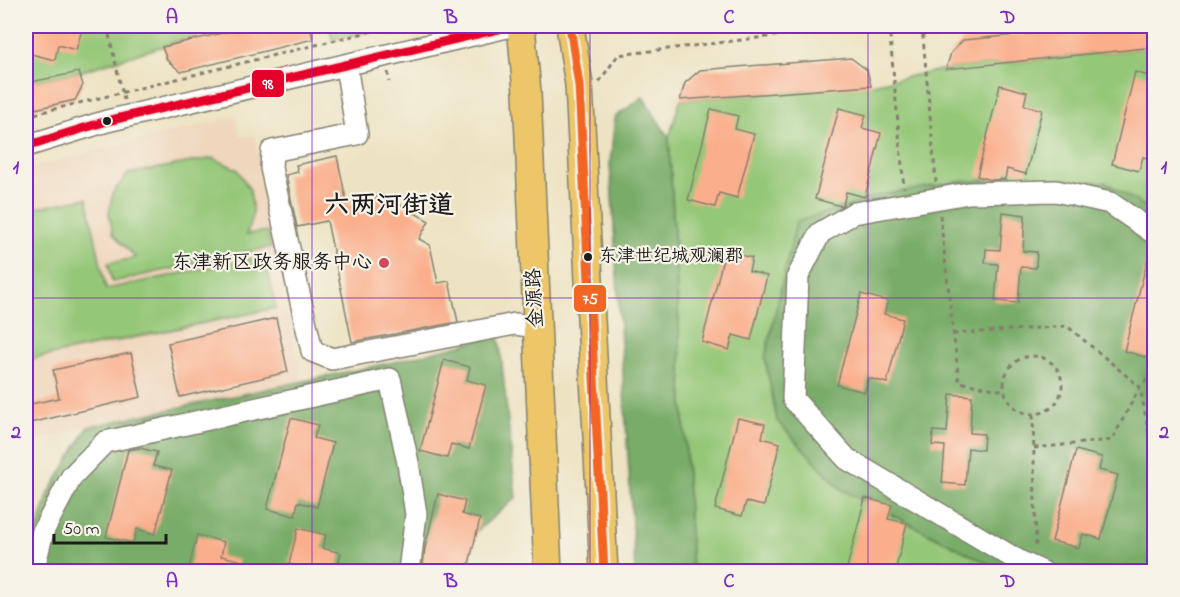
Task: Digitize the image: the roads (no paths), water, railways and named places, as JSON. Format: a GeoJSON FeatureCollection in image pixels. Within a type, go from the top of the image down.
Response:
{"type":"FeatureCollection","features":[{"type":"Feature","properties":{"kind":"main road","name":"金源路"},"geometry":{"type":"LineString","coordinates":[[521,26],[527,92],[548,572]]}},
{"type":"Feature","properties":{"kind":"main road"},"geometry":{"type":"LineString","coordinates":[[570,26],[579,85],[604,572]]}},
{"type":"Feature","properties":{"kind":"street"},"geometry":{"type":"LineString","coordinates":[[26,146],[128,116],[511,26]]}},
{"type":"Feature","properties":{"kind":"street"},"geometry":{"type":"LineString","coordinates":[[346,65],[357,134],[272,151],[271,168],[312,351],[332,359],[515,324],[537,327]]}},
{"type":"Feature","properties":{"kind":"street"},"geometry":{"type":"LineString","coordinates":[[1040,570],[1018,561],[847,459],[794,399],[798,276],[820,233],[854,213],[969,193],[1056,191],[1110,203],[1155,233]]}},
{"type":"Feature","properties":{"kind":"street"},"geometry":{"type":"LineString","coordinates":[[33,572],[43,531],[72,476],[105,442],[390,379],[416,514],[409,572]]}},
{"type":"Feature","properties":{"kind":"place","name":"东津世纪城观澜郡"},"geometry":{"type":"Point","coordinates":[588,257]}},
{"type":"Feature","properties":{"kind":"place","name":"东津新区政务服务中心"},"geometry":{"type":"Point","coordinates":[384,263]}},
{"type":"Feature","properties":{"kind":"district","name":"六两河街道"},"geometry":{"type":"Point","coordinates":[389,207]}}]}
